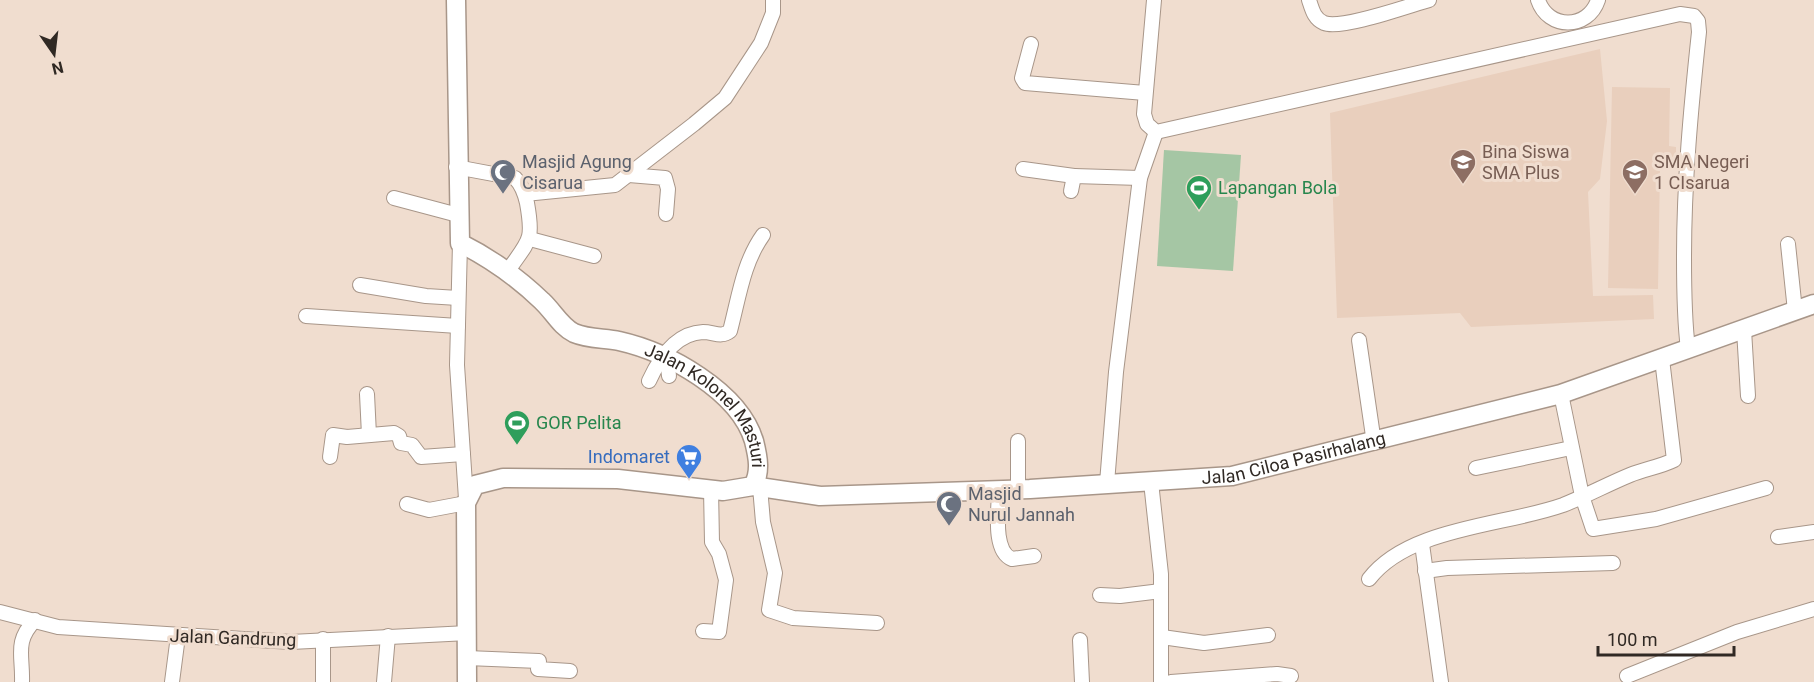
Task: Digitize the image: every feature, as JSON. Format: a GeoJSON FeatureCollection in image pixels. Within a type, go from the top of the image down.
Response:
{"type":"FeatureCollection","features":[{"type":"Feature","properties":{"kind":"main road"},"geometry":{"type":"LineString","coordinates":[[456,0],[456,167],[460,243]]}},
{"type":"Feature","properties":{"kind":"main road","name":"Jalan Kolonel Masturi"},"geometry":{"type":"LineString","coordinates":[[460,243],[488,256],[575,333],[618,341],[714,386],[742,416],[751,432],[758,460],[757,486],[723,491],[618,479],[503,478],[475,485],[466,501]]}},
{"type":"Feature","properties":{"kind":"main road","name":"Jalan Ciloa Pasirhalang"},"geometry":{"type":"LineString","coordinates":[[757,486],[820,495],[999,490],[1232,476],[1561,394],[1814,304]]}},
{"type":"Feature","properties":{"kind":"main road"},"geometry":{"type":"LineString","coordinates":[[466,501],[467,682]]}},
{"type":"Feature","properties":{"kind":"street"},"geometry":{"type":"LineString","coordinates":[[525,194],[609,187],[629,175],[725,98],[761,43],[773,13],[773,0]]}},
{"type":"Feature","properties":{"kind":"street"},"geometry":{"type":"LineString","coordinates":[[1309,0],[1315,17],[1323,23],[1341,24],[1429,0]]}},
{"type":"Feature","properties":{"kind":"street"},"geometry":{"type":"LineString","coordinates":[[1538,0],[1548,17],[1566,24],[1578,22],[1589,16],[1599,0]]}},
{"type":"Feature","properties":{"kind":"street"},"geometry":{"type":"LineString","coordinates":[[1151,1],[1145,93],[1146,119],[1156,132]]}},
{"type":"Feature","properties":{"kind":"street"},"geometry":{"type":"LineString","coordinates":[[1156,132],[1679,7],[1694,16],[1699,26],[1686,154],[1684,322],[1688,349]]}},
{"type":"Feature","properties":{"kind":"street"},"geometry":{"type":"LineString","coordinates":[[1031,44],[1022,78],[1025,83],[1145,93]]}},
{"type":"Feature","properties":{"kind":"street"},"geometry":{"type":"LineString","coordinates":[[1107,483],[1116,372],[1140,178],[1156,132]]}},
{"type":"Feature","properties":{"kind":"street"},"geometry":{"type":"LineString","coordinates":[[456,167],[515,178],[525,194],[532,220],[530,238],[507,272]]}},
{"type":"Feature","properties":{"kind":"street"},"geometry":{"type":"LineString","coordinates":[[1023,169],[1074,176],[1140,178]]}},
{"type":"Feature","properties":{"kind":"street"},"geometry":{"type":"LineString","coordinates":[[629,175],[665,178],[668,189],[666,214]]}},
{"type":"Feature","properties":{"kind":"street"},"geometry":{"type":"LineString","coordinates":[[1071,191],[1074,176]]}},
{"type":"Feature","properties":{"kind":"street"},"geometry":{"type":"LineString","coordinates":[[394,198],[458,215]]}},
{"type":"Feature","properties":{"kind":"street"},"geometry":{"type":"LineString","coordinates":[[649,381],[666,364],[683,337],[700,332],[723,335],[730,331],[742,278],[755,246],[763,235]]}},
{"type":"Feature","properties":{"kind":"street"},"geometry":{"type":"LineString","coordinates":[[530,238],[594,256]]}},
{"type":"Feature","properties":{"kind":"street"},"geometry":{"type":"LineString","coordinates":[[406,504],[429,510],[466,501],[457,365],[460,243]]}},
{"type":"Feature","properties":{"kind":"street"},"geometry":{"type":"LineString","coordinates":[[1788,244],[1795,311]]}},
{"type":"Feature","properties":{"kind":"street"},"geometry":{"type":"LineString","coordinates":[[360,285],[426,296],[458,298]]}},
{"type":"Feature","properties":{"kind":"street"},"geometry":{"type":"LineString","coordinates":[[306,316],[458,326]]}},
{"type":"Feature","properties":{"kind":"street"},"geometry":{"type":"LineString","coordinates":[[1744,330],[1748,396]]}},
{"type":"Feature","properties":{"kind":"street"},"geometry":{"type":"LineString","coordinates":[[1359,340],[1374,442]]}},
{"type":"Feature","properties":{"kind":"street"},"geometry":{"type":"LineString","coordinates":[[1369,579],[1380,565],[1408,548],[1447,533],[1494,524],[1562,505],[1632,474],[1674,460],[1662,359]]}},
{"type":"Feature","properties":{"kind":"street"},"geometry":{"type":"LineString","coordinates":[[367,394],[369,435]]}},
{"type":"Feature","properties":{"kind":"street"},"geometry":{"type":"LineString","coordinates":[[1561,394],[1582,496],[1591,525],[1597,530],[1656,519],[1766,488]]}},
{"type":"Feature","properties":{"kind":"street"},"geometry":{"type":"LineString","coordinates":[[330,457],[333,435],[397,433],[401,443],[412,445],[421,457],[463,454]]}},
{"type":"Feature","properties":{"kind":"street"},"geometry":{"type":"LineString","coordinates":[[1018,441],[1018,489]]}},
{"type":"Feature","properties":{"kind":"street"},"geometry":{"type":"LineString","coordinates":[[1476,468],[1571,448]]}},
{"type":"Feature","properties":{"kind":"street"},"geometry":{"type":"LineString","coordinates":[[1151,482],[1161,591],[1161,682]]}},
{"type":"Feature","properties":{"kind":"street"},"geometry":{"type":"LineString","coordinates":[[757,486],[775,573],[769,610],[793,618],[877,623]]}},
{"type":"Feature","properties":{"kind":"street"},"geometry":{"type":"LineString","coordinates":[[703,632],[719,633],[726,590],[722,560],[712,542],[711,489]]}},
{"type":"Feature","properties":{"kind":"street"},"geometry":{"type":"LineString","coordinates":[[999,490],[1000,543],[1004,552],[1012,559],[1034,556]]}},
{"type":"Feature","properties":{"kind":"street"},"geometry":{"type":"LineString","coordinates":[[1778,537],[1814,532]]}},
{"type":"Feature","properties":{"kind":"street"},"geometry":{"type":"LineString","coordinates":[[1422,544],[1441,682]]}},
{"type":"Feature","properties":{"kind":"street"},"geometry":{"type":"LineString","coordinates":[[1425,571],[1447,568],[1613,563]]}},
{"type":"Feature","properties":{"kind":"street"},"geometry":{"type":"LineString","coordinates":[[1100,595],[1120,596],[1161,591]]}},
{"type":"Feature","properties":{"kind":"street"},"geometry":{"type":"LineString","coordinates":[[1627,676],[1737,632],[1814,609]]}},
{"type":"Feature","properties":{"kind":"street","name":"Jalan Gandrung"},"geometry":{"type":"LineString","coordinates":[[0,612],[58,627],[291,642],[468,633]]}},
{"type":"Feature","properties":{"kind":"street"},"geometry":{"type":"LineString","coordinates":[[22,682],[22,636],[35,620]]}},
{"type":"Feature","properties":{"kind":"street"},"geometry":{"type":"LineString","coordinates":[[1162,637],[1204,643],[1268,635]]}},
{"type":"Feature","properties":{"kind":"street"},"geometry":{"type":"LineString","coordinates":[[172,682],[178,636]]}},
{"type":"Feature","properties":{"kind":"street"},"geometry":{"type":"LineString","coordinates":[[384,682],[388,636]]}},
{"type":"Feature","properties":{"kind":"street"},"geometry":{"type":"LineString","coordinates":[[323,639],[323,682]]}},
{"type":"Feature","properties":{"kind":"street"},"geometry":{"type":"LineString","coordinates":[[1080,640],[1082,682]]}},
{"type":"Feature","properties":{"kind":"street"},"geometry":{"type":"LineString","coordinates":[[467,658],[539,661],[538,669],[570,671]]}},
{"type":"Feature","properties":{"kind":"street"},"geometry":{"type":"LineString","coordinates":[[1171,682],[1277,674],[1291,676]]}},
{"type":"Feature","properties":{"kind":"shaded area","name":"Bina Siswa SMA Plus"},"geometry":{"type":"Polygon","coordinates":[[[1600,49],[1607,121],[1600,179],[1588,192],[1593,296],[1653,295],[1654,319],[1471,327],[1460,313],[1337,318],[1330,113],[1600,49]]]}},
{"type":"Feature","properties":{"kind":"shaded area","name":"SMA Negeri 1 CIsarua"},"geometry":{"type":"Polygon","coordinates":[[[1612,87],[1670,88],[1669,146],[1676,147],[1676,167],[1660,167],[1658,289],[1608,288],[1612,87]]]}},
{"type":"Feature","properties":{"kind":"green space","name":"Lapangan Bola"},"geometry":{"type":"Polygon","coordinates":[[[1164,150],[1241,155],[1233,271],[1157,266],[1164,150]]]}},
{"type":"Feature","properties":{"kind":"place","name":"Bina Siswa SMA Plus"},"geometry":{"type":"Point","coordinates":[1463,185]}},
{"type":"Feature","properties":{"kind":"place","name":"Masjid Agung Cisarua"},"geometry":{"type":"Point","coordinates":[503,195]}},
{"type":"Feature","properties":{"kind":"place","name":"SMA Negeri 1 CIsarua"},"geometry":{"type":"Point","coordinates":[1635,195]}},
{"type":"Feature","properties":{"kind":"place","name":"Lapangan Bola"},"geometry":{"type":"Point","coordinates":[1199,211]}},
{"type":"Feature","properties":{"kind":"place","name":"GOR Pelita"},"geometry":{"type":"Point","coordinates":[517,446]}},
{"type":"Feature","properties":{"kind":"place","name":"Indomaret"},"geometry":{"type":"Point","coordinates":[689,480]}},
{"type":"Feature","properties":{"kind":"place","name":"Masjid Nurul Jannah"},"geometry":{"type":"Point","coordinates":[949,527]}}]}
